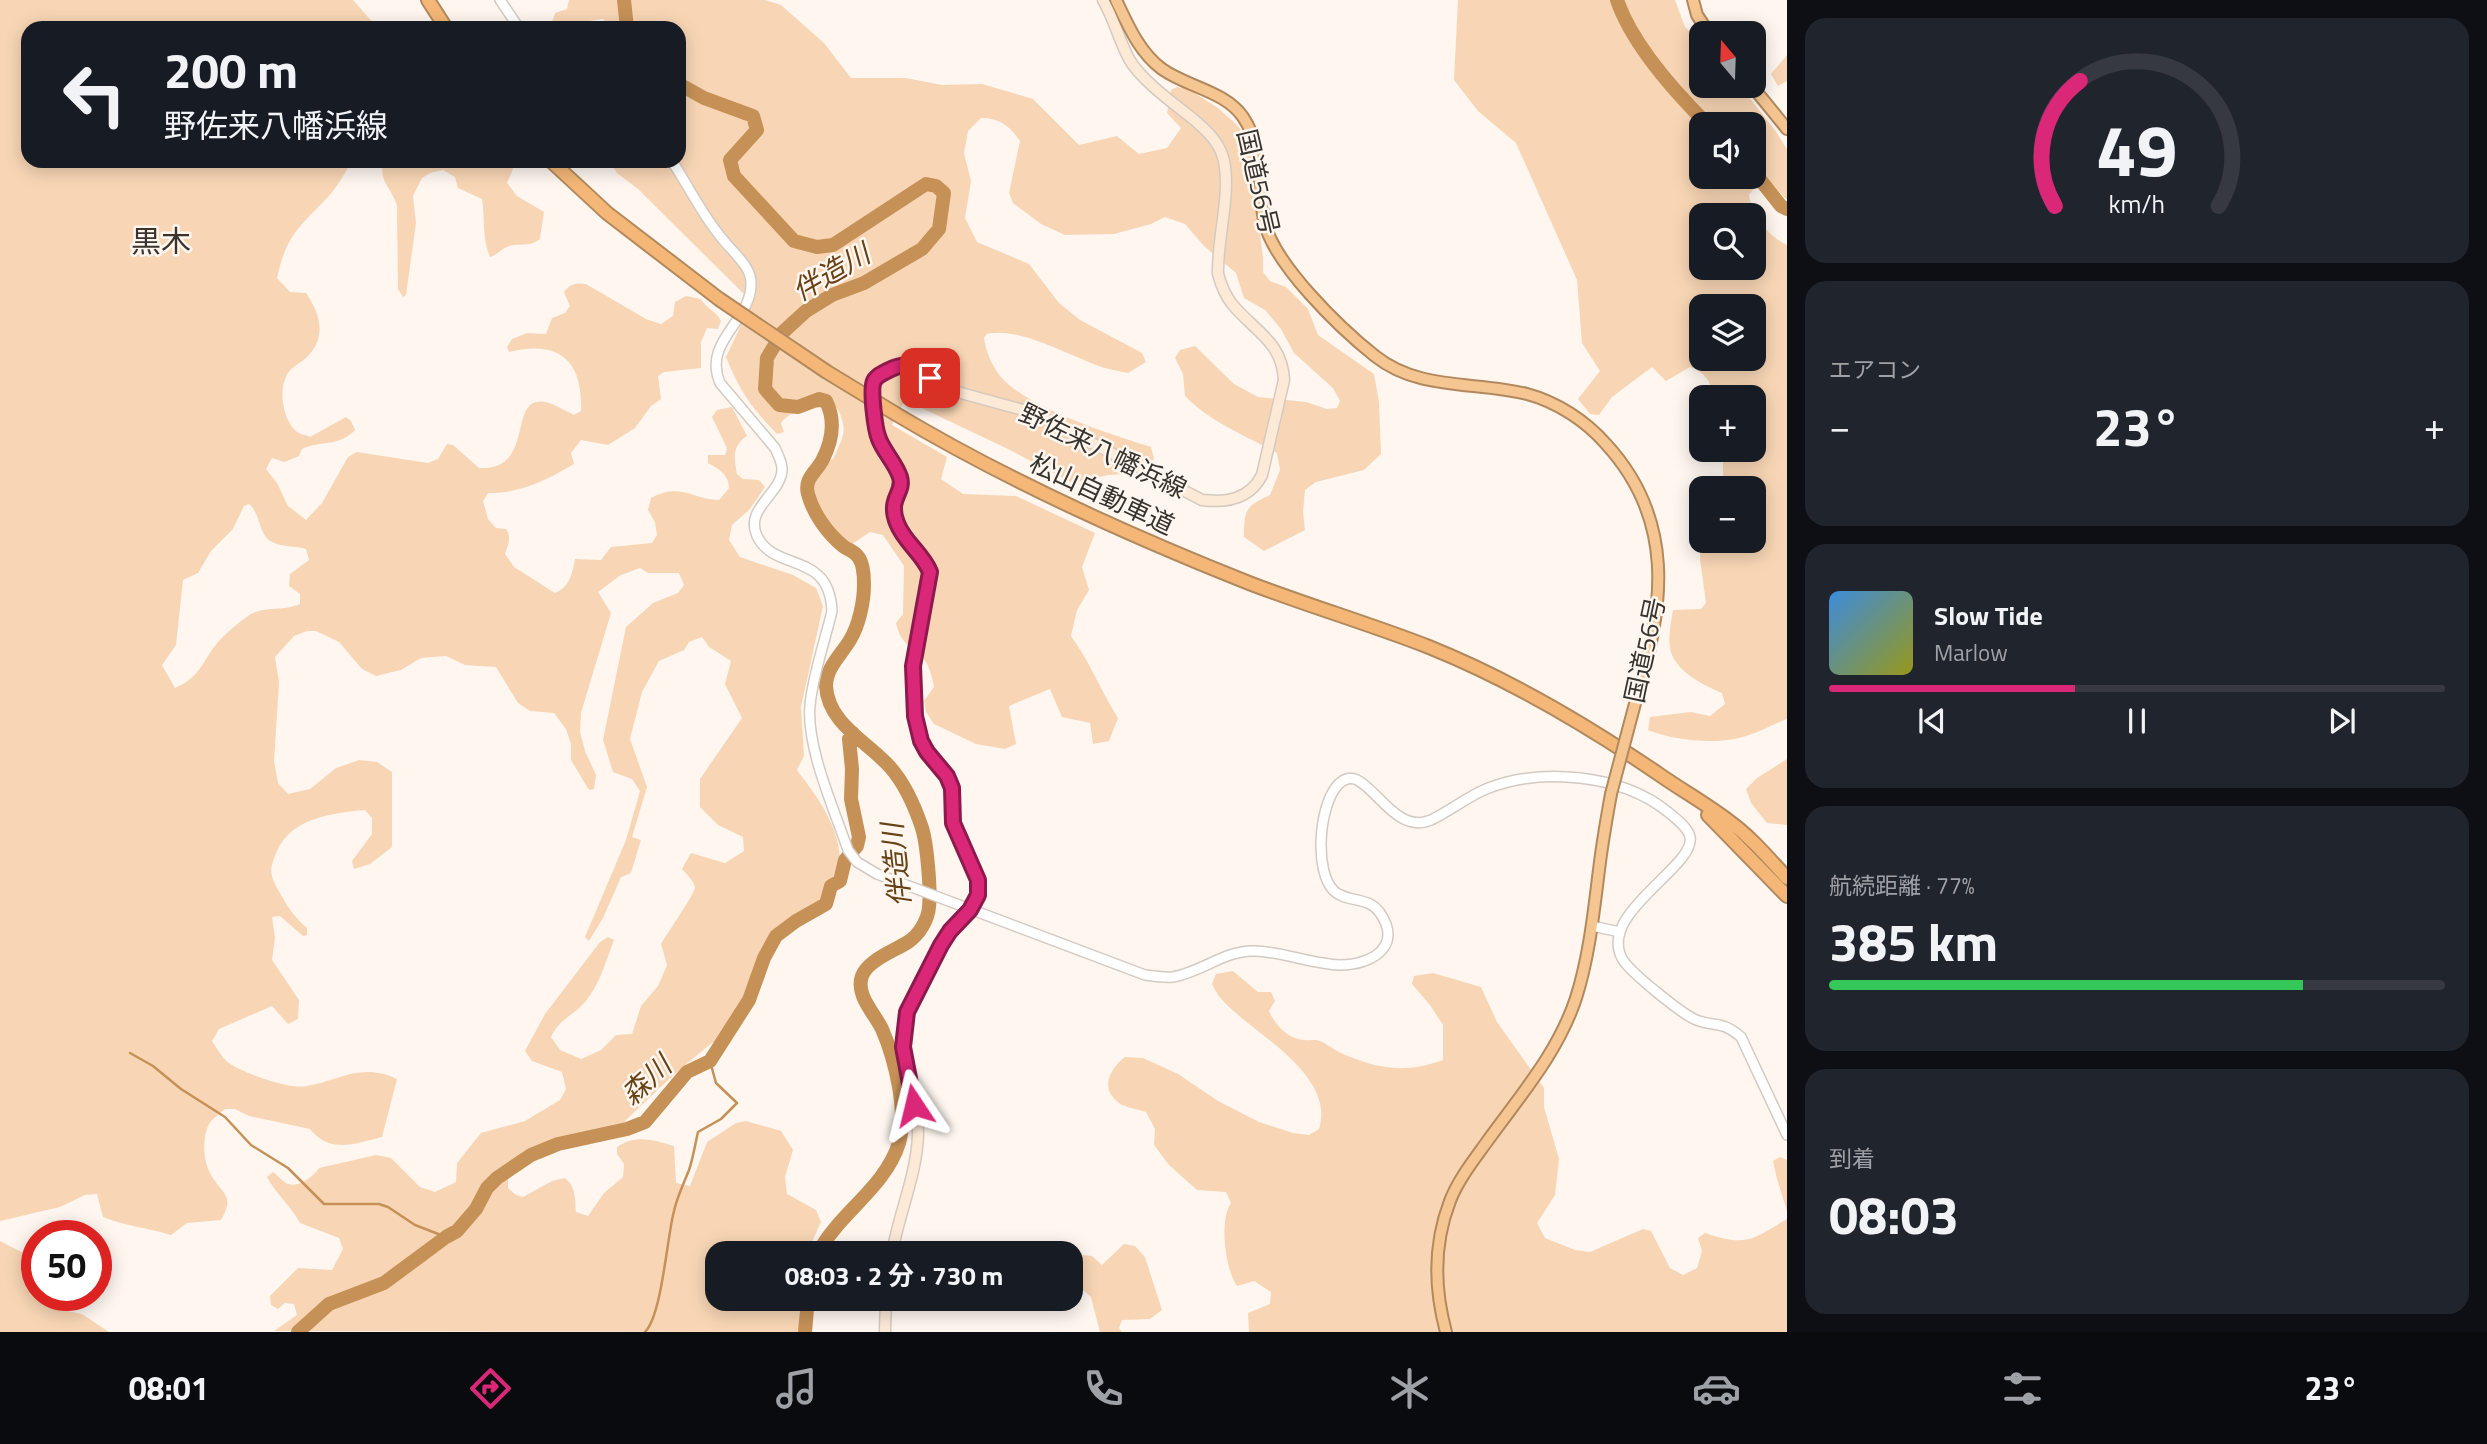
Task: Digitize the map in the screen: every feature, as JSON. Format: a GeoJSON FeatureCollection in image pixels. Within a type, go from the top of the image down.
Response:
{"type":"FeatureCollection","features":[{"type":"Feature","properties":{"kind":"highway"},"geometry":{"type":"LineString","coordinates":[[428,0],[442,21]]}},
{"type":"Feature","properties":{"kind":"highway","name":"国道56号"},"geometry":{"type":"LineString","coordinates":[[1116,0],[1148,57],[1164,71],[1228,103],[1242,116],[1258,155],[1264,221],[1270,242],[1286,268],[1351,335],[1377,358],[1403,374],[1422,380],[1497,387],[1530,395],[1560,407],[1594,431],[1619,458],[1636,484],[1653,523],[1658,567],[1656,620],[1611,794],[1592,926],[1575,1000],[1538,1074],[1470,1165],[1450,1200],[1436,1266],[1440,1310],[1446,1332]]}},
{"type":"Feature","properties":{"kind":"highway"},"geometry":{"type":"LineString","coordinates":[[1693,0],[1701,21]]}},
{"type":"Feature","properties":{"kind":"highway"},"geometry":{"type":"LineString","coordinates":[[1762,98],[1787,129]]}},
{"type":"Feature","properties":{"kind":"highway","name":"松山自動車道"},"geometry":{"type":"LineString","coordinates":[[559,168],[607,213],[719,299],[827,372],[948,445],[1166,550],[1429,648],[1493,675],[1556,709],[1732,824],[1787,878]]}},
{"type":"Feature","properties":{"kind":"highway","name":"松山自動車道"},"geometry":{"type":"LineString","coordinates":[[1679,789],[1719,825],[1787,896]]}},
{"type":"Feature","properties":{"kind":"main road","name":"野佐来八幡浜線"},"geometry":{"type":"LineString","coordinates":[[970,910],[978,895],[978,880],[953,823],[952,788],[947,776],[921,741],[915,716],[913,666],[930,572],[898,528],[892,511],[900,488],[900,478],[878,438],[873,383],[878,375],[893,368],[902,364],[911,366],[950,390],[1034,413],[1202,500],[1218,502],[1243,496],[1256,487],[1262,475],[1283,380],[1283,365],[1279,355],[1231,303],[1218,274],[1226,181],[1224,160],[1219,146],[1209,133],[1141,74],[1129,60],[1114,19],[1103,0]]}},
{"type":"Feature","properties":{"kind":"main road"},"geometry":{"type":"LineString","coordinates":[[895,1241],[913,1171],[918,1133],[903,1047],[905,1021],[941,945],[970,910]]}},
{"type":"Feature","properties":{"kind":"main road"},"geometry":{"type":"LineString","coordinates":[[885,1332],[886,1311]]}},
{"type":"Feature","properties":{"kind":"street"},"geometry":{"type":"LineString","coordinates":[[500,0],[514,21]]}},
{"type":"Feature","properties":{"kind":"street"},"geometry":{"type":"LineString","coordinates":[[676,168],[713,230],[748,269],[752,282],[749,297],[719,348],[715,361],[716,373],[720,383],[775,448],[780,458],[780,480],[762,503],[755,522],[755,532],[769,550],[808,567],[825,582],[831,596],[832,611],[810,705],[810,726],[848,850],[858,862],[877,874],[1145,975],[1172,977],[1224,957],[1254,951],[1338,965],[1356,964],[1380,954],[1386,945],[1387,937],[1382,915],[1376,908],[1367,902],[1344,897],[1334,891],[1326,878],[1321,848],[1324,810],[1338,784],[1348,780],[1362,782],[1395,816],[1413,824],[1430,820],[1487,789],[1534,778],[1569,776],[1594,780],[1646,797],[1667,811],[1686,828],[1690,836],[1690,848],[1684,858],[1654,884],[1620,932],[1619,948],[1623,960],[1678,1010],[1697,1020],[1729,1026],[1741,1037],[1787,1135]]}},
{"type":"Feature","properties":{"kind":"street"},"geometry":{"type":"LineString","coordinates":[[1592,926],[1620,932]]}},
{"type":"Feature","properties":{"kind":"shaded area"},"geometry":{"type":"Polygon","coordinates":[[[0,0],[353,0],[371,21],[21,21],[21,168],[348,168],[331,193],[289,242],[277,278],[290,292],[306,293],[320,326],[313,350],[289,371],[284,383],[284,407],[290,423],[299,433],[310,437],[346,417],[355,430],[343,439],[302,449],[299,456],[284,462],[272,458],[266,469],[277,483],[288,506],[306,520],[322,503],[348,457],[357,452],[428,463],[438,459],[447,444],[453,445],[479,468],[497,466],[509,457],[516,445],[528,408],[536,402],[549,403],[574,415],[581,411],[578,379],[564,358],[542,349],[509,352],[507,347],[512,339],[527,333],[546,334],[552,318],[565,313],[570,306],[564,292],[571,285],[586,284],[646,319],[661,324],[673,316],[675,302],[686,296],[701,299],[719,318],[721,321],[718,329],[707,328],[701,342],[701,368],[664,372],[658,376],[661,399],[651,406],[635,428],[608,445],[581,440],[571,453],[574,464],[532,485],[511,491],[488,493],[483,501],[488,519],[496,528],[506,529],[508,532],[509,541],[505,554],[514,567],[555,593],[564,587],[569,579],[575,559],[601,560],[611,547],[652,543],[657,535],[655,522],[648,510],[651,498],[661,493],[678,491],[719,500],[729,488],[729,483],[723,473],[708,463],[708,455],[725,455],[727,448],[712,417],[717,410],[732,407],[747,436],[736,448],[737,474],[743,479],[759,480],[765,487],[749,510],[732,525],[729,540],[740,557],[793,575],[816,588],[823,606],[801,707],[804,756],[797,770],[822,805],[834,830],[840,857],[839,871],[829,881],[819,904],[778,929],[766,947],[756,989],[732,1031],[709,1045],[669,1079],[626,1120],[619,1134],[583,1143],[566,1140],[543,1145],[515,1161],[508,1178],[508,1188],[523,1197],[552,1181],[565,1178],[573,1189],[576,1212],[588,1216],[604,1193],[623,1177],[624,1164],[617,1154],[617,1147],[624,1143],[645,1139],[674,1146],[676,1183],[690,1186],[707,1142],[736,1123],[746,1121],[781,1131],[793,1150],[785,1177],[787,1194],[816,1210],[821,1222],[812,1241],[705,1241],[705,1311],[799,1311],[800,1332],[274,1331],[297,1315],[294,1304],[285,1303],[278,1309],[271,1305],[270,1296],[298,1268],[332,1270],[343,1249],[339,1238],[300,1223],[267,1177],[273,1172],[286,1183],[297,1184],[310,1178],[319,1168],[376,1155],[391,1158],[420,1187],[435,1192],[456,1182],[457,1163],[481,1133],[525,1121],[560,1100],[566,1089],[562,1072],[532,1061],[525,1051],[545,1014],[600,942],[608,937],[614,940],[595,988],[580,1007],[558,1025],[551,1037],[560,1050],[581,1059],[601,1050],[616,1035],[632,1034],[641,1006],[658,986],[667,965],[661,944],[695,887],[682,869],[691,853],[725,863],[744,851],[743,837],[718,825],[700,807],[700,779],[742,718],[725,684],[731,661],[709,647],[702,637],[689,642],[684,650],[659,661],[642,692],[630,739],[647,787],[632,837],[641,840],[631,873],[621,877],[603,918],[589,941],[585,937],[626,840],[640,791],[632,779],[613,772],[603,740],[626,627],[653,603],[678,593],[684,585],[679,573],[648,573],[640,568],[621,575],[598,592],[611,613],[581,713],[580,732],[596,775],[594,789],[589,790],[571,760],[571,744],[566,729],[554,713],[530,711],[518,703],[496,667],[465,665],[446,656],[421,658],[401,670],[376,676],[362,669],[339,642],[316,631],[294,636],[275,657],[279,682],[274,761],[278,783],[288,794],[310,789],[336,768],[359,760],[377,762],[392,772],[392,847],[370,864],[354,869],[352,861],[372,834],[372,818],[365,810],[314,819],[292,831],[283,840],[272,864],[273,878],[290,909],[307,928],[307,935],[303,936],[280,916],[272,917],[275,938],[272,960],[299,1000],[298,1019],[288,1024],[272,1006],[219,1029],[212,1041],[229,1063],[255,1076],[290,1086],[307,1086],[362,1072],[384,1074],[397,1079],[382,1137],[352,1144],[334,1144],[318,1137],[310,1129],[249,1116],[235,1109],[225,1109],[209,1124],[204,1142],[208,1168],[227,1199],[221,1220],[187,1223],[171,1235],[103,1217],[97,1194],[85,1195],[60,1207],[0,1221],[0,0]],[[249,504],[244,506],[233,529],[211,551],[198,573],[183,580],[176,645],[162,665],[175,688],[191,679],[219,641],[248,616],[260,611],[300,604],[300,594],[289,586],[290,574],[309,560],[306,549],[280,545],[264,534],[253,508],[249,504]]]}},
{"type":"Feature","properties":{"kind":"shaded area"},"geometry":{"type":"Polygon","coordinates":[[[569,0],[765,0],[781,5],[824,43],[851,78],[906,78],[942,85],[982,84],[1033,99],[1079,145],[1117,136],[1139,154],[1167,148],[1181,128],[1167,113],[1171,90],[1177,87],[1190,90],[1218,108],[1239,127],[1249,149],[1263,272],[1270,281],[1286,287],[1308,309],[1318,335],[1374,374],[1379,402],[1381,454],[1364,470],[1316,482],[1305,490],[1305,530],[1264,551],[1244,537],[1248,510],[1256,502],[1270,495],[1280,470],[1277,453],[1217,421],[1185,396],[1183,374],[1175,358],[1180,350],[1195,346],[1234,384],[1258,397],[1306,402],[1327,409],[1337,408],[1340,401],[1333,388],[1294,353],[1281,329],[1265,310],[1244,298],[1236,273],[1204,246],[1185,224],[1165,217],[1151,224],[1114,234],[1065,235],[1041,224],[1013,203],[1009,193],[1020,141],[1003,124],[993,119],[981,118],[968,131],[964,153],[971,181],[965,218],[977,242],[1029,264],[1059,303],[1080,320],[1142,353],[1146,362],[1128,373],[1100,366],[1028,338],[1000,333],[987,334],[984,338],[992,364],[1001,377],[1030,400],[1071,419],[1151,447],[1154,459],[1129,474],[1108,475],[1072,483],[905,400],[892,425],[947,457],[941,479],[963,494],[1016,496],[1095,533],[1082,567],[1089,590],[1077,610],[1071,636],[1118,718],[1109,741],[1093,744],[1090,723],[1062,717],[1050,689],[1009,706],[1016,744],[1005,749],[976,744],[934,724],[926,712],[924,701],[934,687],[930,670],[923,658],[902,638],[896,623],[903,614],[904,566],[883,535],[870,532],[852,544],[829,527],[805,483],[804,476],[812,466],[833,459],[840,445],[844,428],[837,408],[814,408],[792,414],[781,423],[784,432],[777,434],[768,425],[742,390],[726,357],[752,302],[614,168],[686,168],[686,21],[552,21],[555,13],[567,9],[569,0]]]}},
{"type":"Feature","properties":{"kind":"shaded area"},"geometry":{"type":"Polygon","coordinates":[[[1458,0],[1675,0],[1689,31],[1689,98],[1750,98],[1761,112],[1689,112],[1689,189],[1754,189],[1749,195],[1751,203],[1689,203],[1689,280],[1766,280],[1766,228],[1787,245],[1787,719],[1751,734],[1723,740],[1684,739],[1648,730],[1650,717],[1691,712],[1710,716],[1725,704],[1722,693],[1698,681],[1677,664],[1670,648],[1673,610],[1701,609],[1706,603],[1700,553],[1766,553],[1766,476],[1723,476],[1723,462],[1766,462],[1766,385],[1710,385],[1698,371],[1766,371],[1766,294],[1689,294],[1689,368],[1666,381],[1652,367],[1612,397],[1599,415],[1590,414],[1578,399],[1600,371],[1582,343],[1577,280],[1516,143],[1478,111],[1454,80],[1458,0]]]}},
{"type":"Feature","properties":{"kind":"shaded area"},"geometry":{"type":"Polygon","coordinates":[[[1787,55],[1787,81],[1778,86],[1771,74],[1787,55]]]}},
{"type":"Feature","properties":{"kind":"shaded area"},"geometry":{"type":"Polygon","coordinates":[[[1766,119],[1787,149],[1787,200],[1772,184],[1766,185],[1766,119]]]}},
{"type":"Feature","properties":{"kind":"shaded area"},"geometry":{"type":"Polygon","coordinates":[[[382,168],[513,168],[507,183],[517,196],[544,212],[540,239],[531,244],[509,246],[490,257],[482,199],[458,188],[455,177],[443,170],[430,173],[422,178],[413,196],[416,223],[406,295],[403,297],[398,289],[397,206],[382,168]]]}},
{"type":"Feature","properties":{"kind":"shaded area"},"geometry":{"type":"Polygon","coordinates":[[[1787,759],[1787,825],[1767,823],[1751,803],[1746,789],[1757,778],[1787,759]]]}},
{"type":"Feature","properties":{"kind":"shaded area"},"geometry":{"type":"Polygon","coordinates":[[[1233,971],[1258,992],[1271,992],[1275,1001],[1269,1011],[1278,1026],[1287,1034],[1298,1039],[1320,1041],[1353,1058],[1391,1068],[1416,1067],[1443,1060],[1443,1025],[1412,984],[1414,976],[1433,973],[1481,987],[1497,1022],[1544,1088],[1544,1107],[1559,1159],[1555,1195],[1537,1223],[1545,1238],[1575,1250],[1590,1252],[1643,1229],[1651,1231],[1670,1268],[1683,1275],[1697,1268],[1702,1251],[1698,1238],[1705,1233],[1730,1240],[1748,1239],[1787,1219],[1787,1332],[1249,1332],[1248,1313],[1270,1304],[1271,1292],[1254,1281],[1237,1286],[1233,1278],[1225,1245],[1225,1221],[1231,1203],[1226,1192],[1197,1190],[1169,1165],[1154,1145],[1155,1129],[1146,1112],[1119,1103],[1109,1091],[1108,1085],[1111,1073],[1125,1057],[1143,1058],[1178,1074],[1218,1101],[1259,1122],[1309,1135],[1319,1129],[1321,1109],[1316,1091],[1304,1074],[1289,1057],[1224,1002],[1214,989],[1212,984],[1216,974],[1233,971]]]}},
{"type":"Feature","properties":{"kind":"shaded area"},"geometry":{"type":"Polygon","coordinates":[[[1780,1157],[1787,1160],[1787,1211],[1773,1161],[1780,1157]]]}},
{"type":"Feature","properties":{"kind":"shaded area"},"geometry":{"type":"Polygon","coordinates":[[[0,1241],[21,1252],[21,1311],[68,1311],[82,1314],[109,1332],[0,1332],[0,1241]]]}},
{"type":"Feature","properties":{"kind":"shaded area"},"geometry":{"type":"Polygon","coordinates":[[[1124,1244],[1135,1246],[1145,1257],[1162,1310],[1150,1319],[1122,1320],[1119,1328],[1122,1332],[1100,1332],[1091,1297],[1083,1290],[1083,1255],[1092,1256],[1102,1265],[1124,1244]]]}},
{"type":"Feature","properties":{"kind":"waterway","name":"伴造川"},"geometry":{"type":"LineString","coordinates":[[624,0],[626,21]]}},
{"type":"Feature","properties":{"kind":"waterway"},"geometry":{"type":"LineString","coordinates":[[1617,0],[1643,50],[1695,112]]}},
{"type":"Feature","properties":{"kind":"waterway","name":"伴造川"},"geometry":{"type":"LineString","coordinates":[[686,88],[704,98],[753,116],[757,130],[730,160],[734,176],[794,241],[817,247],[833,245],[926,184],[936,186],[944,193],[939,229],[922,249],[864,283],[832,295],[806,311],[782,333],[767,358],[765,389],[779,405],[798,407],[819,399],[826,401],[829,409],[832,424],[830,439],[807,489],[813,508],[826,529],[859,558],[864,584],[856,627],[828,673],[828,699],[841,722],[890,767],[905,788],[922,828],[929,879],[929,907],[922,927],[908,942],[870,965],[865,970],[861,983],[863,997],[882,1029],[895,1070],[902,1116],[899,1143],[883,1174],[826,1241]]}},
{"type":"Feature","properties":{"kind":"waterway"},"geometry":{"type":"LineString","coordinates":[[1766,187],[1781,206],[1787,209]]}},
{"type":"Feature","properties":{"kind":"waterway","name":"森川"},"geometry":{"type":"LineString","coordinates":[[298,1332],[329,1304],[384,1283],[457,1231],[476,1209],[487,1188],[531,1155],[558,1144],[627,1129],[645,1122],[687,1072],[710,1061],[749,1000],[764,958],[776,936],[826,904],[831,886],[840,881],[845,860],[857,846],[859,837],[851,799],[849,739],[853,733]]}},
{"type":"Feature","properties":{"kind":"waterway"},"geometry":{"type":"LineString","coordinates":[[130,1053],[225,1117],[251,1145],[288,1168],[324,1204],[379,1204],[415,1225],[446,1237]]}},
{"type":"Feature","properties":{"kind":"waterway"},"geometry":{"type":"LineString","coordinates":[[645,1332],[656,1310],[671,1223],[698,1132],[721,1119],[737,1103],[716,1083],[710,1061]]}},
{"type":"Feature","properties":{"kind":"waterway","name":"伴造川"},"geometry":{"type":"LineString","coordinates":[[805,1332],[807,1311]]}},
{"type":"Feature","properties":{"kind":"district","name":"黒木"},"geometry":{"type":"Point","coordinates":[161,242]}},
{"type":"Feature","properties":{"kind":"route"},"geometry":{"type":"LineString","coordinates":[[914,1105],[903,1047],[907,1012],[941,945],[970,910],[978,895],[978,880],[953,823],[952,788],[947,776],[921,741],[915,716],[913,666],[930,572],[898,528],[892,511],[900,488],[900,478],[878,438],[876,428],[873,383],[878,375],[902,364],[911,366],[930,378]]}}]}
